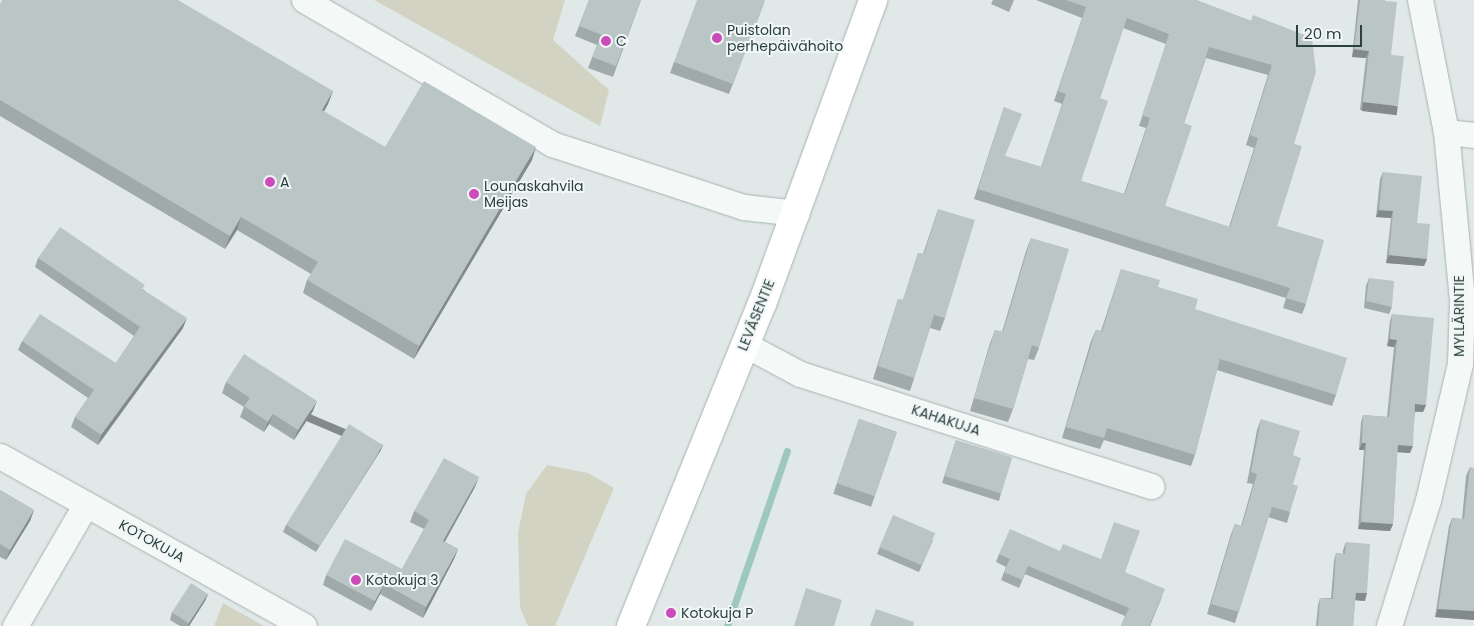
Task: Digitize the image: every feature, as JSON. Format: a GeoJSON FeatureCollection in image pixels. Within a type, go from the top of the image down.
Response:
{"type":"FeatureCollection","features":[{"type":"Feature","properties":{"kind":"main road","name":"LEVÄSENTIE"},"geometry":{"type":"LineString","coordinates":[[631,626],[797,213],[873,0]]}},
{"type":"Feature","properties":{"kind":"street"},"geometry":{"type":"LineString","coordinates":[[304,0],[399,60],[552,144],[744,208],[797,213]]}},
{"type":"Feature","properties":{"kind":"street","name":"MYLLÄRINTIE"},"geometry":{"type":"LineString","coordinates":[[1389,626],[1428,500],[1460,364],[1462,300],[1446,132],[1420,0]]}},
{"type":"Feature","properties":{"kind":"street"},"geometry":{"type":"LineString","coordinates":[[1446,132],[1474,135]]}},
{"type":"Feature","properties":{"kind":"street","name":"KAHAKUJA"},"geometry":{"type":"LineString","coordinates":[[744,344],[800,374],[1152,486]]}},
{"type":"Feature","properties":{"kind":"street","name":"KOTOKUJA"},"geometry":{"type":"LineString","coordinates":[[0,456],[304,626]]}},
{"type":"Feature","properties":{"kind":"street"},"geometry":{"type":"LineString","coordinates":[[15,626],[86,504]]}},
{"type":"Feature","properties":{"kind":"green space"},"geometry":{"type":"Polygon","coordinates":[[[374,0],[565,0],[553,40],[609,90],[600,126],[374,0]]]}},
{"type":"Feature","properties":{"kind":"green space"},"geometry":{"type":"Polygon","coordinates":[[[547,465],[588,473],[614,488],[555,626],[528,626],[520,608],[518,533],[526,494],[547,465]]]}},
{"type":"Feature","properties":{"kind":"green space"},"geometry":{"type":"Polygon","coordinates":[[[223,603],[264,626],[214,626],[223,603]]]}},
{"type":"Feature","properties":{"kind":"building","name":"A"},"geometry":{"type":"Polygon","coordinates":[[[2,0],[178,0],[333,91],[322,110],[385,147],[424,81],[536,147],[419,346],[307,280],[318,262],[241,217],[230,236],[0,100],[0,4],[2,0]]]}},
{"type":"Feature","properties":{"kind":"building","name":"C"},"geometry":{"type":"Polygon","coordinates":[[[589,0],[641,0],[616,66],[592,57],[602,35],[579,26],[589,0]]]}},
{"type":"Feature","properties":{"kind":"building","name":"Puistolan perhepäivähoito"},"geometry":{"type":"Polygon","coordinates":[[[697,0],[765,0],[733,84],[674,62],[697,0]]]}},
{"type":"Feature","properties":{"kind":"building"},"geometry":{"type":"Polygon","coordinates":[[[1066,0],[1196,0],[1251,21],[1253,15],[1312,38],[1316,72],[1294,144],[1302,146],[1277,226],[1324,240],[1306,304],[1286,298],[1290,288],[978,189],[1004,107],[1022,114],[1005,156],[1041,167],[1066,94],[1058,91],[1086,7],[1066,0]],[[1127,18],[1100,98],[1108,101],[1081,181],[1125,194],[1150,118],[1142,115],[1169,34],[1127,18]],[[1209,47],[1184,123],[1192,126],[1165,206],[1230,227],[1258,138],[1250,135],[1272,65],[1209,47]]]}},
{"type":"Feature","properties":{"kind":"building"},"geometry":{"type":"Polygon","coordinates":[[[1360,0],[1397,2],[1391,55],[1404,56],[1398,106],[1363,102],[1369,51],[1354,49],[1360,0]]]}},
{"type":"Feature","properties":{"kind":"building"},"geometry":{"type":"Polygon","coordinates":[[[1383,172],[1422,176],[1417,223],[1430,224],[1427,259],[1389,255],[1393,211],[1379,210],[1383,172]]]}},
{"type":"Feature","properties":{"kind":"building"},"geometry":{"type":"Polygon","coordinates":[[[938,209],[975,220],[945,318],[934,315],[914,378],[878,366],[898,299],[903,300],[918,253],[924,254],[938,209]]]}},
{"type":"Feature","properties":{"kind":"building"},"geometry":{"type":"Polygon","coordinates":[[[60,227],[145,285],[142,289],[187,318],[101,435],[75,417],[94,390],[22,341],[40,314],[116,363],[140,327],[38,258],[60,227]]]}},
{"type":"Feature","properties":{"kind":"building"},"geometry":{"type":"Polygon","coordinates":[[[1031,238],[1069,249],[1039,348],[1032,345],[1013,409],[974,398],[995,330],[1003,332],[1031,238]]]}},
{"type":"Feature","properties":{"kind":"building"},"geometry":{"type":"Polygon","coordinates":[[[1121,269],[1160,280],[1158,287],[1198,299],[1195,309],[1347,358],[1336,395],[1220,359],[1195,455],[1107,428],[1104,438],[1066,427],[1096,330],[1102,332],[1121,269]]]}},
{"type":"Feature","properties":{"kind":"building"},"geometry":{"type":"Polygon","coordinates":[[[1369,278],[1394,281],[1392,307],[1366,301],[1369,278]]]}},
{"type":"Feature","properties":{"kind":"building"},"geometry":{"type":"Polygon","coordinates":[[[1392,314],[1434,318],[1426,405],[1415,404],[1413,446],[1398,445],[1393,524],[1361,522],[1366,443],[1362,443],[1363,415],[1389,417],[1397,340],[1390,339],[1392,314]]]}},
{"type":"Feature","properties":{"kind":"building"},"geometry":{"type":"Polygon","coordinates":[[[244,354],[317,401],[298,430],[273,414],[268,422],[244,406],[250,398],[226,382],[244,354]]]}},
{"type":"Feature","properties":{"kind":"building"},"geometry":{"type":"Polygon","coordinates":[[[859,419],[897,432],[875,496],[837,483],[859,419]]]}},
{"type":"Feature","properties":{"kind":"building"},"geometry":{"type":"Polygon","coordinates":[[[1261,419],[1300,431],[1293,455],[1301,458],[1293,484],[1298,486],[1290,512],[1272,507],[1239,612],[1211,604],[1235,524],[1242,526],[1257,474],[1251,472],[1261,419]]]}},
{"type":"Feature","properties":{"kind":"building"},"geometry":{"type":"Polygon","coordinates":[[[349,424],[383,445],[320,546],[286,525],[349,424]]]}},
{"type":"Feature","properties":{"kind":"building"},"geometry":{"type":"Polygon","coordinates":[[[956,440],[1012,457],[1001,494],[945,476],[956,440]]]}},
{"type":"Feature","properties":{"kind":"building"},"geometry":{"type":"Polygon","coordinates":[[[444,458],[479,477],[443,541],[458,549],[426,607],[384,584],[375,601],[326,575],[345,539],[402,569],[429,520],[414,511],[444,458]]]}},
{"type":"Feature","properties":{"kind":"building"},"geometry":{"type":"Polygon","coordinates":[[[1470,467],[1474,468],[1474,611],[1438,609],[1452,518],[1464,519],[1470,467]]]}},
{"type":"Feature","properties":{"kind":"building"},"geometry":{"type":"Polygon","coordinates":[[[0,490],[34,510],[10,550],[0,544],[0,490]]]}},
{"type":"Feature","properties":{"kind":"building"},"geometry":{"type":"Polygon","coordinates":[[[893,515],[935,533],[922,565],[879,547],[893,515]]]}},
{"type":"Feature","properties":{"kind":"building"},"geometry":{"type":"Polygon","coordinates":[[[1114,522],[1140,531],[1125,572],[1165,589],[1149,626],[1121,626],[1129,608],[1028,566],[1022,580],[1004,572],[1010,559],[999,554],[1010,529],[1060,551],[1063,544],[1101,559],[1114,522]]]}},
{"type":"Feature","properties":{"kind":"building"},"geometry":{"type":"Polygon","coordinates":[[[1346,542],[1370,544],[1367,593],[1356,593],[1353,626],[1318,626],[1320,598],[1333,599],[1336,553],[1345,554],[1346,542]]]}},
{"type":"Feature","properties":{"kind":"building"},"geometry":{"type":"Polygon","coordinates":[[[191,583],[208,594],[189,623],[172,612],[191,583]]]}},
{"type":"Feature","properties":{"kind":"building"},"geometry":{"type":"Polygon","coordinates":[[[806,588],[842,600],[834,626],[794,626],[806,588]]]}},
{"type":"Feature","properties":{"kind":"building"},"geometry":{"type":"Polygon","coordinates":[[[876,609],[914,622],[913,626],[870,626],[876,609]]]}},
{"type":"Feature","properties":{"kind":"waterway"},"geometry":{"type":"LineString","coordinates":[[727,626],[787,451]]}},
{"type":"Feature","properties":{"kind":"place","name":"Puistolan perhepäivähoito"},"geometry":{"type":"Point","coordinates":[717,38]}},
{"type":"Feature","properties":{"kind":"place","name":"C"},"geometry":{"type":"Point","coordinates":[606,41]}},
{"type":"Feature","properties":{"kind":"place","name":"A"},"geometry":{"type":"Point","coordinates":[270,182]}},
{"type":"Feature","properties":{"kind":"place","name":"Lounaskahvila Meijas"},"geometry":{"type":"Point","coordinates":[474,194]}},
{"type":"Feature","properties":{"kind":"place","name":"Kotokuja 3"},"geometry":{"type":"Point","coordinates":[356,580]}},
{"type":"Feature","properties":{"kind":"place","name":"Kotokuja P"},"geometry":{"type":"Point","coordinates":[671,613]}}]}
